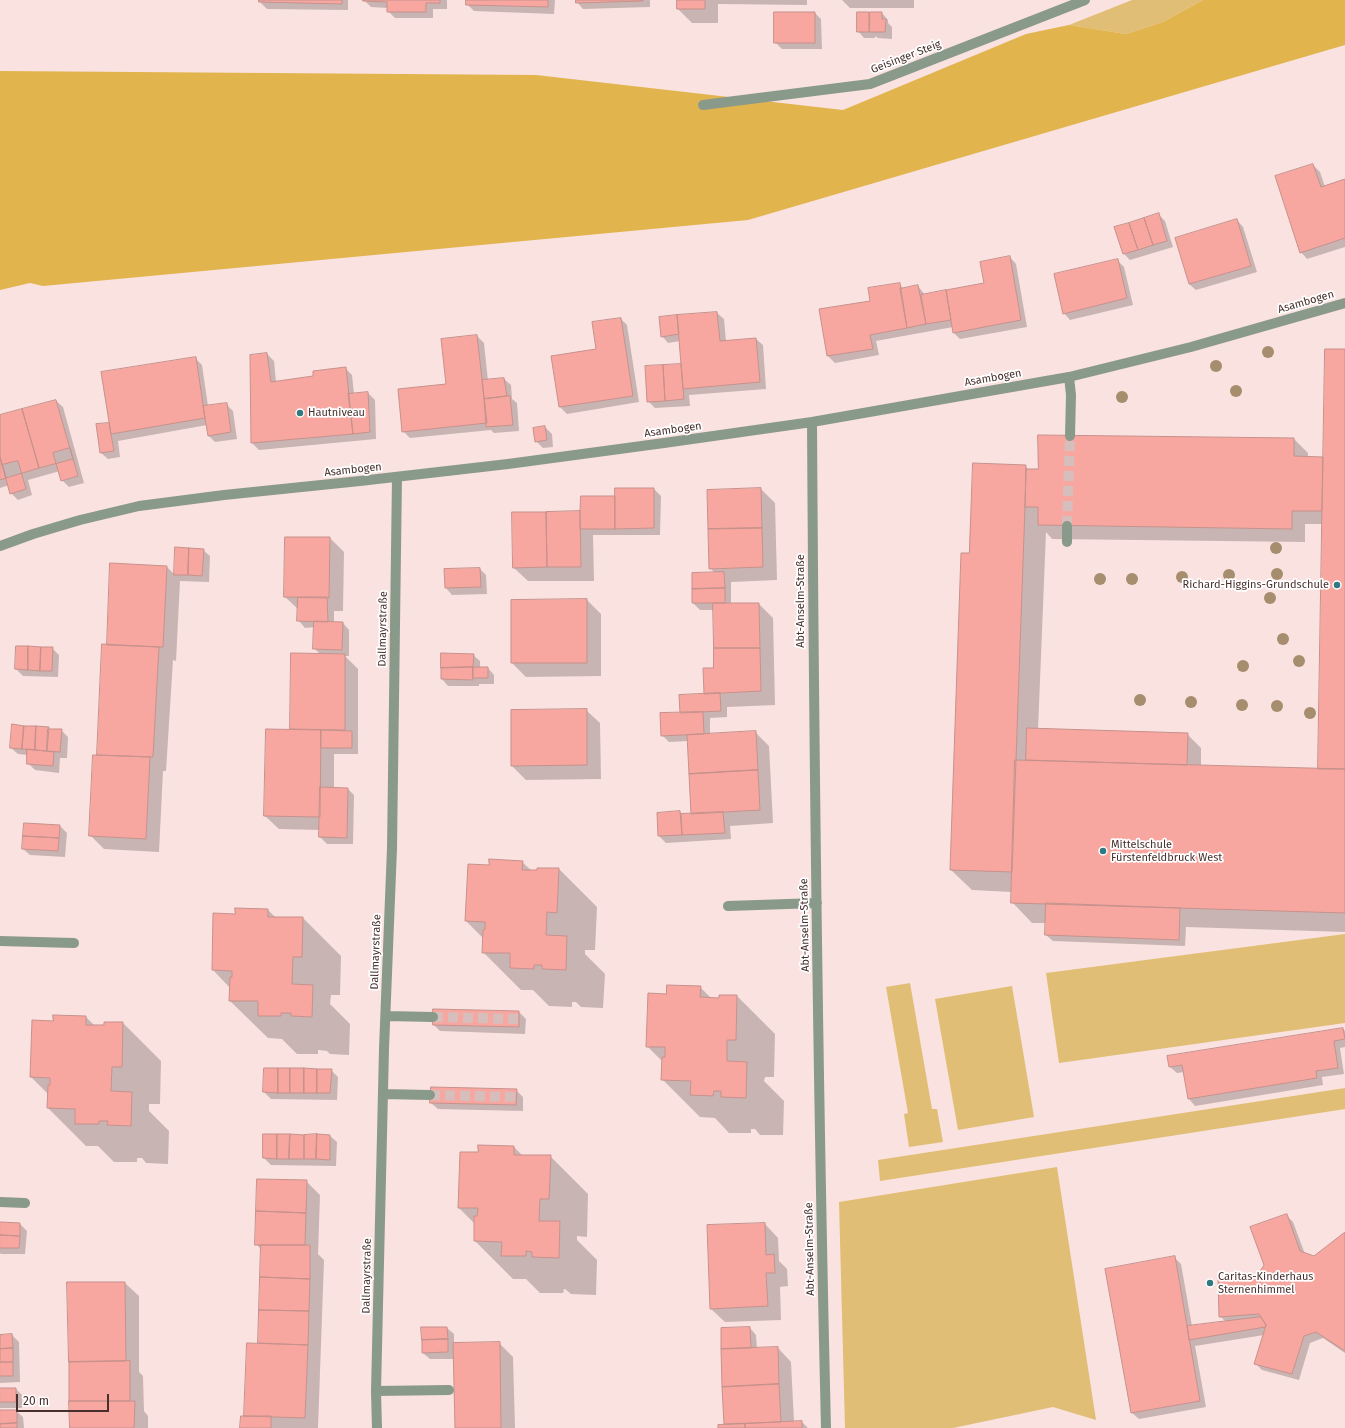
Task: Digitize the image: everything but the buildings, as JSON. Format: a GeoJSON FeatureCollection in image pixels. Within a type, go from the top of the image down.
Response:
{"type":"FeatureCollection","features":[{"type":"Feature","properties":{"kind":"street","name":"Geisinger Steig"},"geometry":{"type":"LineString","coordinates":[[703,105],[870,84],[1085,0]]}},
{"type":"Feature","properties":{"kind":"street","name":"Asambogen"},"geometry":{"type":"LineString","coordinates":[[0,546],[33,534],[80,520],[139,506],[642,447],[812,422],[1069,377],[1191,347],[1345,303]]}},
{"type":"Feature","properties":{"kind":"street"},"geometry":{"type":"LineString","coordinates":[[1069,377],[1071,395],[1070,436]]}},
{"type":"Feature","properties":{"kind":"street","name":"Abt-Anselm-Straße"},"geometry":{"type":"LineString","coordinates":[[812,422],[819,1125],[826,1428]]}},
{"type":"Feature","properties":{"kind":"street","name":"Dallmayrstraße"},"geometry":{"type":"LineString","coordinates":[[377,1428],[376,1391],[383,1094],[392,848],[396,477]]}},
{"type":"Feature","properties":{"kind":"street"},"geometry":{"type":"LineString","coordinates":[[1067,526],[1067,542]]}},
{"type":"Feature","properties":{"kind":"street"},"geometry":{"type":"LineString","coordinates":[[728,906],[817,903]]}},
{"type":"Feature","properties":{"kind":"street"},"geometry":{"type":"LineString","coordinates":[[0,941],[74,943]]}},
{"type":"Feature","properties":{"kind":"street"},"geometry":{"type":"LineString","coordinates":[[386,1016],[433,1017]]}},
{"type":"Feature","properties":{"kind":"street"},"geometry":{"type":"LineString","coordinates":[[383,1094],[430,1095]]}},
{"type":"Feature","properties":{"kind":"street"},"geometry":{"type":"LineString","coordinates":[[0,1202],[26,1203]]}},
{"type":"Feature","properties":{"kind":"street"},"geometry":{"type":"LineString","coordinates":[[376,1391],[449,1390]]}},
{"type":"Feature","properties":{"kind":"shaded area"},"geometry":{"type":"Polygon","coordinates":[[[1132,0],[1203,0],[1163,22],[1126,34],[1069,25],[1132,0]]]}},
{"type":"Feature","properties":{"kind":"shaded area"},"geometry":{"type":"Polygon","coordinates":[[[1203,0],[1345,0],[1345,45],[748,220],[43,286],[30,283],[0,290],[0,71],[536,75],[843,110],[1026,34],[1069,25],[1126,34],[1163,22],[1203,0]]]}},
{"type":"Feature","properties":{"kind":"shaded area"},"geometry":{"type":"Polygon","coordinates":[[[1345,934],[1345,1023],[1059,1063],[1046,973],[1345,934]]]}},
{"type":"Feature","properties":{"kind":"shaded area"},"geometry":{"type":"Polygon","coordinates":[[[910,983],[932,1109],[937,1109],[943,1142],[909,1147],[904,1114],[908,1113],[886,987],[910,983]]]}},
{"type":"Feature","properties":{"kind":"shaded area"},"geometry":{"type":"Polygon","coordinates":[[[1012,986],[1034,1117],[958,1130],[935,999],[1012,986]]]}},
{"type":"Feature","properties":{"kind":"shaded area"},"geometry":{"type":"Polygon","coordinates":[[[1345,1088],[1345,1109],[880,1181],[878,1160],[1345,1088]]]}},
{"type":"Feature","properties":{"kind":"shaded area"},"geometry":{"type":"Polygon","coordinates":[[[1057,1167],[1096,1420],[1053,1407],[953,1428],[845,1428],[839,1202],[1057,1167]]]}},
{"type":"Feature","properties":{"kind":"tunnel"},"geometry":{"type":"LineString","coordinates":[[1067,526],[1070,436]]}},
{"type":"Feature","properties":{"kind":"tunnel"},"geometry":{"type":"LineString","coordinates":[[433,1017],[519,1019]]}},
{"type":"Feature","properties":{"kind":"tunnel"},"geometry":{"type":"LineString","coordinates":[[430,1095],[517,1097]]}},
{"type":"Feature","properties":{"kind":"place","name":"Hautniveau"},"geometry":{"type":"Point","coordinates":[300,413]}},
{"type":"Feature","properties":{"kind":"place","name":"Richard-Higgins-Grundschule"},"geometry":{"type":"Point","coordinates":[1337,585]}},
{"type":"Feature","properties":{"kind":"place","name":"Mittelschule Fürstenfeldbruck West"},"geometry":{"type":"Point","coordinates":[1103,851]}},
{"type":"Feature","properties":{"kind":"place","name":"Caritas-Kinderhaus Sternenhimmel"},"geometry":{"type":"Point","coordinates":[1210,1283]}}]}
